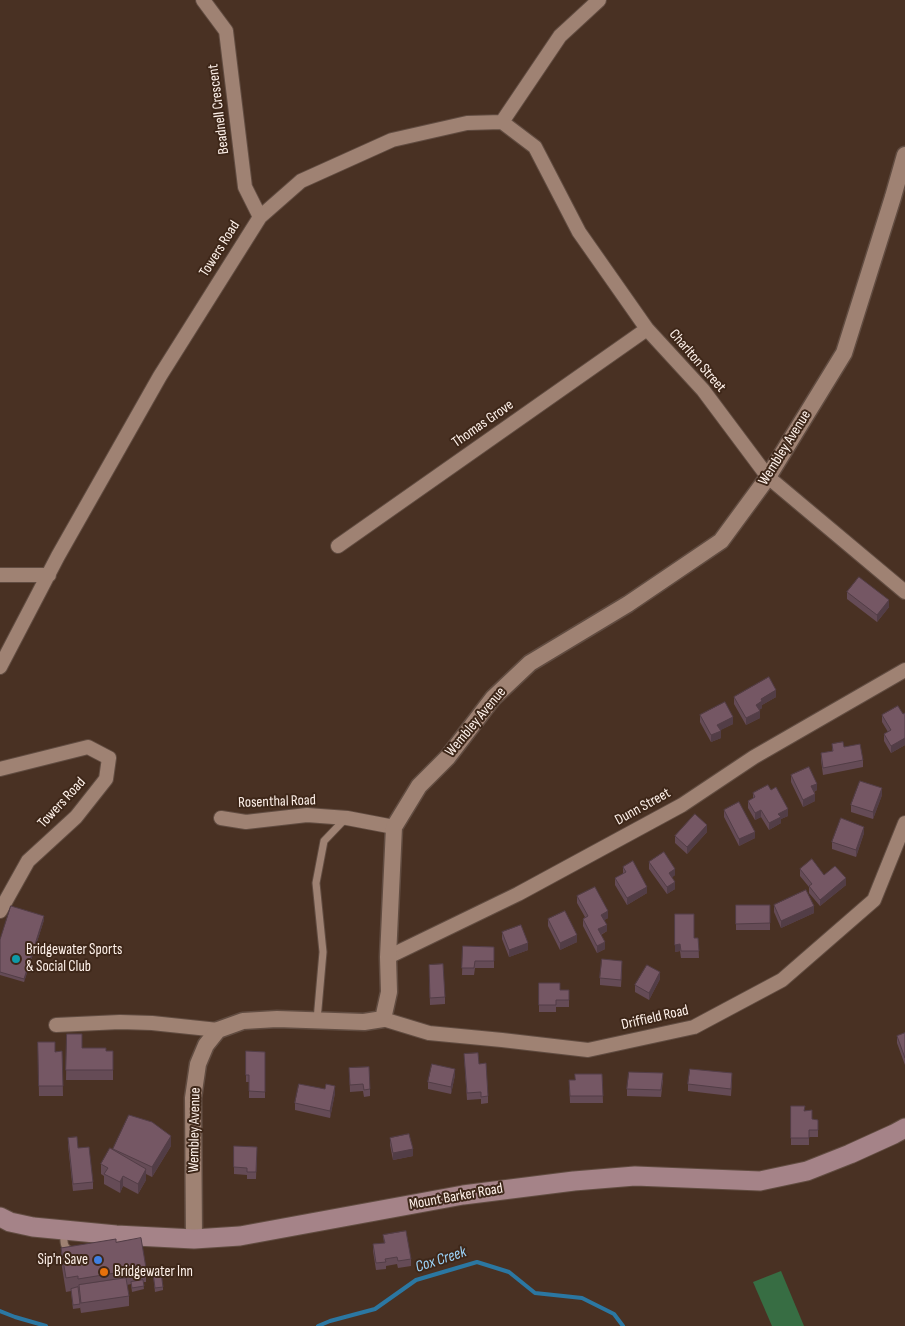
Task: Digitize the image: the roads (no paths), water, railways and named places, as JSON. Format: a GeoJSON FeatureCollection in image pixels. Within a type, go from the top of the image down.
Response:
{"type":"FeatureCollection","features":[{"type":"Feature","properties":{"kind":"main road","name":"Mount Barker Road"},"geometry":{"type":"LineString","coordinates":[[0,1217],[10,1222],[32,1227],[114,1239],[194,1239],[240,1236],[463,1195],[574,1181],[635,1176],[760,1181],[807,1171],[850,1154],[905,1128]]}},
{"type":"Feature","properties":{"kind":"street","name":"Beadnell Crescent"},"geometry":{"type":"LineString","coordinates":[[203,0],[226,31],[245,187],[260,217]]}},
{"type":"Feature","properties":{"kind":"street"},"geometry":{"type":"LineString","coordinates":[[502,122],[560,36],[599,0]]}},
{"type":"Feature","properties":{"kind":"street","name":"Towers Road"},"geometry":{"type":"LineString","coordinates":[[0,667],[58,556],[160,376],[260,217],[301,181],[392,140],[467,123],[502,122]]}},
{"type":"Feature","properties":{"kind":"street","name":"Charlton Street"},"geometry":{"type":"LineString","coordinates":[[502,122],[535,147],[579,232],[647,329],[703,390],[768,477],[905,592]]}},
{"type":"Feature","properties":{"kind":"street","name":"Wembley Avenue"},"geometry":{"type":"LineString","coordinates":[[383,1019],[389,992],[388,957],[394,827],[419,786],[448,757],[493,698],[530,664],[628,604],[721,541],[768,477],[844,353],[899,197],[905,155]]}},
{"type":"Feature","properties":{"kind":"street","name":"Thomas Grove"},"geometry":{"type":"LineString","coordinates":[[338,546],[647,329]]}},
{"type":"Feature","properties":{"kind":"street"},"geometry":{"type":"LineString","coordinates":[[0,574],[49,575]]}},
{"type":"Feature","properties":{"kind":"street","name":"Dunn Street"},"geometry":{"type":"LineString","coordinates":[[388,957],[518,894],[682,804],[754,757],[905,670]]}},
{"type":"Feature","properties":{"kind":"street","name":"Towers Road"},"geometry":{"type":"LineString","coordinates":[[0,768],[88,747],[109,758],[106,779],[76,817],[28,861],[0,911]]}},
{"type":"Feature","properties":{"kind":"street","name":"Rosenthal Road"},"geometry":{"type":"LineString","coordinates":[[221,818],[246,822],[307,815],[347,818],[394,827]]}},
{"type":"Feature","properties":{"kind":"street","name":"Driffield Road"},"geometry":{"type":"LineString","coordinates":[[383,1019],[429,1033],[588,1050],[694,1027],[782,980],[874,900],[905,823]]}},
{"type":"Feature","properties":{"kind":"street"},"geometry":{"type":"LineString","coordinates":[[56,1025],[128,1022],[218,1030],[243,1021],[277,1019],[364,1022],[383,1019]]}},
{"type":"Feature","properties":{"kind":"street","name":"Wembley Avenue"},"geometry":{"type":"LineString","coordinates":[[194,1239],[193,1098],[198,1064],[206,1045],[218,1030]]}},
{"type":"Feature","properties":{"kind":"lane"},"geometry":{"type":"LineString","coordinates":[[316,1020],[323,952],[316,883],[324,841],[347,818]]}},
{"type":"Feature","properties":{"kind":"lane"},"geometry":{"type":"LineString","coordinates":[[64,1231],[64,1245],[67,1249],[82,1251]]}},
{"type":"Feature","properties":{"kind":"waterway","name":"Cox Creek"},"geometry":{"type":"LineString","coordinates":[[318,1326],[375,1309],[416,1280],[477,1262],[509,1272],[535,1293],[582,1298],[614,1314],[623,1326]]}},
{"type":"Feature","properties":{"kind":"waterway","name":"Cox Creek"},"geometry":{"type":"LineString","coordinates":[[0,1311],[46,1326]]}},
{"type":"Feature","properties":{"kind":"place","name":"Bridgewater Sports & Social Club"},"geometry":{"type":"Point","coordinates":[16,959]}},
{"type":"Feature","properties":{"kind":"place","name":"Sip'n Save"},"geometry":{"type":"Point","coordinates":[98,1260]}},
{"type":"Feature","properties":{"kind":"place","name":"Bridgewater Inn"},"geometry":{"type":"Point","coordinates":[104,1272]}}]}
